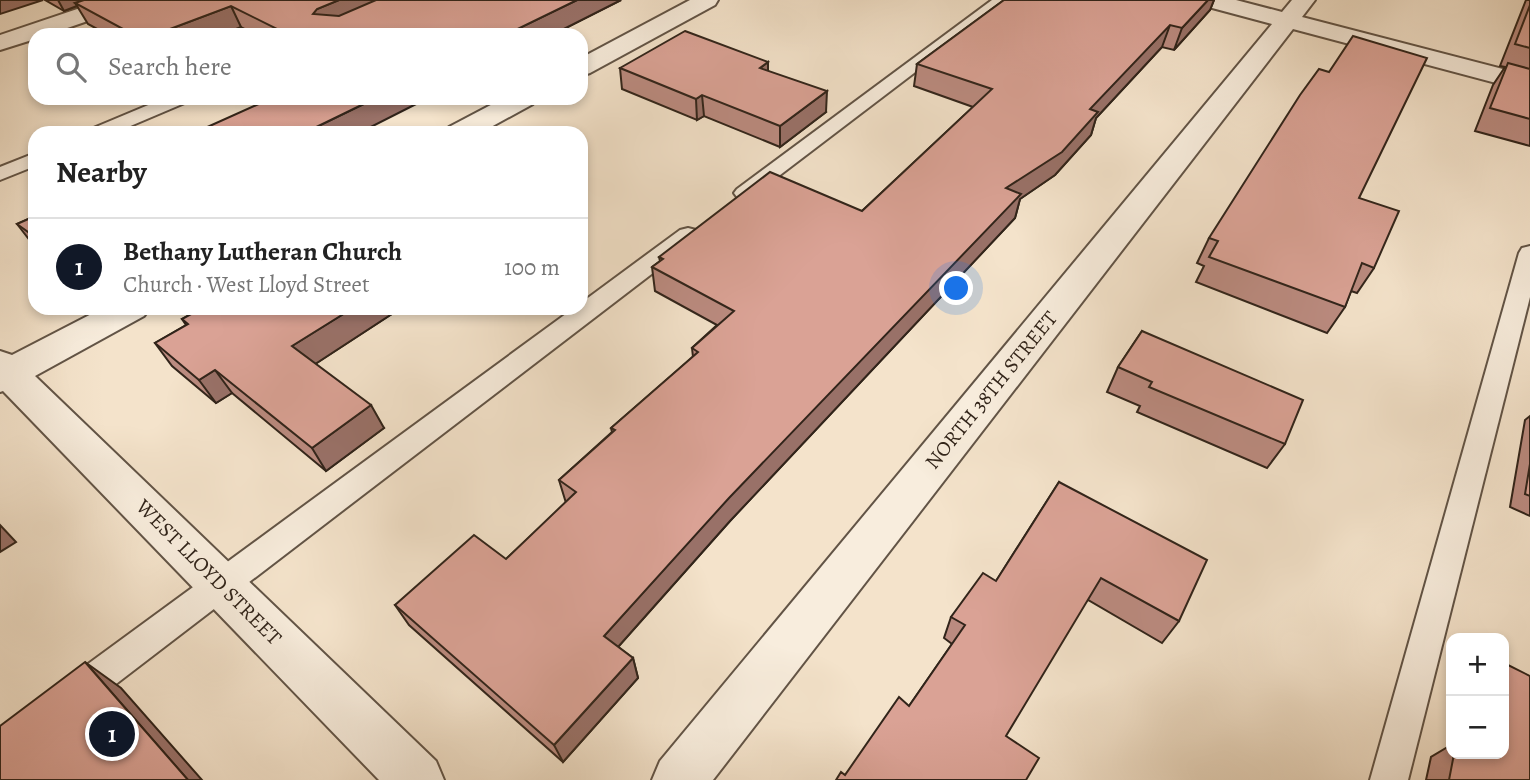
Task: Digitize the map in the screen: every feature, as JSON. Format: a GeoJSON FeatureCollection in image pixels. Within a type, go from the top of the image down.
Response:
{"type":"FeatureCollection","features":[{"type":"Feature","properties":{"kind":"street"},"geometry":{"type":"LineString","coordinates":[[44,28],[126,0]]}},
{"type":"Feature","properties":{"kind":"street"},"geometry":{"type":"LineString","coordinates":[[588,64],[707,0]]}},
{"type":"Feature","properties":{"kind":"street"},"geometry":{"type":"LineString","coordinates":[[1209,0],[1296,10],[1530,84]]}},
{"type":"Feature","properties":{"kind":"street","name":"NORTH 38TH STREET"},"geometry":{"type":"LineString","coordinates":[[679,780],[1296,10]]}},
{"type":"Feature","properties":{"kind":"street"},"geometry":{"type":"LineString","coordinates":[[0,43],[28,33]]}},
{"type":"Feature","properties":{"kind":"street"},"geometry":{"type":"LineString","coordinates":[[472,126],[511,105]]}},
{"type":"Feature","properties":{"kind":"street"},"geometry":{"type":"LineString","coordinates":[[3,372],[118,315]]}},
{"type":"Feature","properties":{"kind":"street","name":"WEST LLOYD STREET"},"geometry":{"type":"LineString","coordinates":[[3,372],[222,584],[417,780]]}},
{"type":"Feature","properties":{"kind":"lane"},"geometry":{"type":"LineString","coordinates":[[730,204],[1002,0]]}},
{"type":"Feature","properties":{"kind":"lane"},"geometry":{"type":"LineString","coordinates":[[115,126],[164,105]]}},
{"type":"Feature","properties":{"kind":"lane"},"geometry":{"type":"LineString","coordinates":[[0,174],[28,162]]}},
{"type":"Feature","properties":{"kind":"lane"},"geometry":{"type":"LineString","coordinates":[[588,310],[708,220]]}},
{"type":"Feature","properties":{"kind":"lane"},"geometry":{"type":"LineString","coordinates":[[1389,780],[1530,253]]}},
{"type":"Feature","properties":{"kind":"lane"},"geometry":{"type":"LineString","coordinates":[[55,709],[581,315]]}},
{"type":"Feature","properties":{"kind":"building"},"geometry":{"type":"Polygon","coordinates":[[[84,0],[339,0],[317,9],[313,14],[339,16],[376,0],[577,0],[519,28],[275,28],[231,6],[173,28],[121,28],[75,3],[84,0]]]}},
{"type":"Feature","properties":{"kind":"building"},"geometry":{"type":"Polygon","coordinates":[[[1004,0],[1208,0],[1182,28],[1170,25],[1090,109],[1098,112],[1062,152],[1006,188],[1021,194],[729,498],[604,636],[633,658],[554,745],[395,605],[474,535],[506,559],[576,492],[559,480],[615,430],[611,428],[698,352],[692,348],[734,311],[652,267],[663,259],[659,257],[770,172],[862,211],[992,89],[917,64],[1004,0]]]}},
{"type":"Feature","properties":{"kind":"building"},"geometry":{"type":"Polygon","coordinates":[[[1530,5],[1530,48],[1515,44],[1530,5]]]}},
{"type":"Feature","properties":{"kind":"building"},"geometry":{"type":"Polygon","coordinates":[[[685,31],[768,62],[760,68],[827,91],[780,126],[702,95],[696,99],[620,68],[685,31]]]}},
{"type":"Feature","properties":{"kind":"building"},"geometry":{"type":"Polygon","coordinates":[[[1353,36],[1427,58],[1359,198],[1399,211],[1374,268],[1362,263],[1345,307],[1209,257],[1218,241],[1209,238],[1300,95],[1319,69],[1329,72],[1353,36]]]}},
{"type":"Feature","properties":{"kind":"building"},"geometry":{"type":"Polygon","coordinates":[[[1508,63],[1530,69],[1530,119],[1490,108],[1508,63]]]}},
{"type":"Feature","properties":{"kind":"building"},"geometry":{"type":"Polygon","coordinates":[[[256,105],[362,105],[318,126],[210,126],[256,105]]]}},
{"type":"Feature","properties":{"kind":"building"},"geometry":{"type":"Polygon","coordinates":[[[28,219],[28,232],[17,224],[28,219]]]}},
{"type":"Feature","properties":{"kind":"building"},"geometry":{"type":"Polygon","coordinates":[[[189,315],[342,315],[292,346],[371,405],[312,448],[215,370],[199,380],[155,343],[188,324],[182,319],[189,315]]]}},
{"type":"Feature","properties":{"kind":"building"},"geometry":{"type":"Polygon","coordinates":[[[1142,331],[1303,400],[1285,444],[1149,387],[1152,382],[1118,367],[1142,331]]]}},
{"type":"Feature","properties":{"kind":"building"},"geometry":{"type":"Polygon","coordinates":[[[1530,464],[1530,496],[1525,494],[1530,464]]]}},
{"type":"Feature","properties":{"kind":"building"},"geometry":{"type":"Polygon","coordinates":[[[1059,482],[1207,560],[1179,621],[1101,578],[1006,736],[1039,758],[1026,780],[836,780],[841,772],[845,775],[899,697],[909,706],[965,625],[951,617],[983,573],[996,581],[1059,482]]]}},
{"type":"Feature","properties":{"kind":"building"},"geometry":{"type":"Polygon","coordinates":[[[85,662],[188,780],[0,780],[0,726],[85,662]]]}},
{"type":"Feature","properties":{"kind":"building"},"geometry":{"type":"Polygon","coordinates":[[[1509,666],[1530,676],[1530,780],[1449,780],[1453,759],[1509,759],[1509,666]]]}},
{"type":"Feature","properties":{"kind":"place","name":"Bethany Lutheran Church"},"geometry":{"type":"Point","coordinates":[112,734]}}]}
